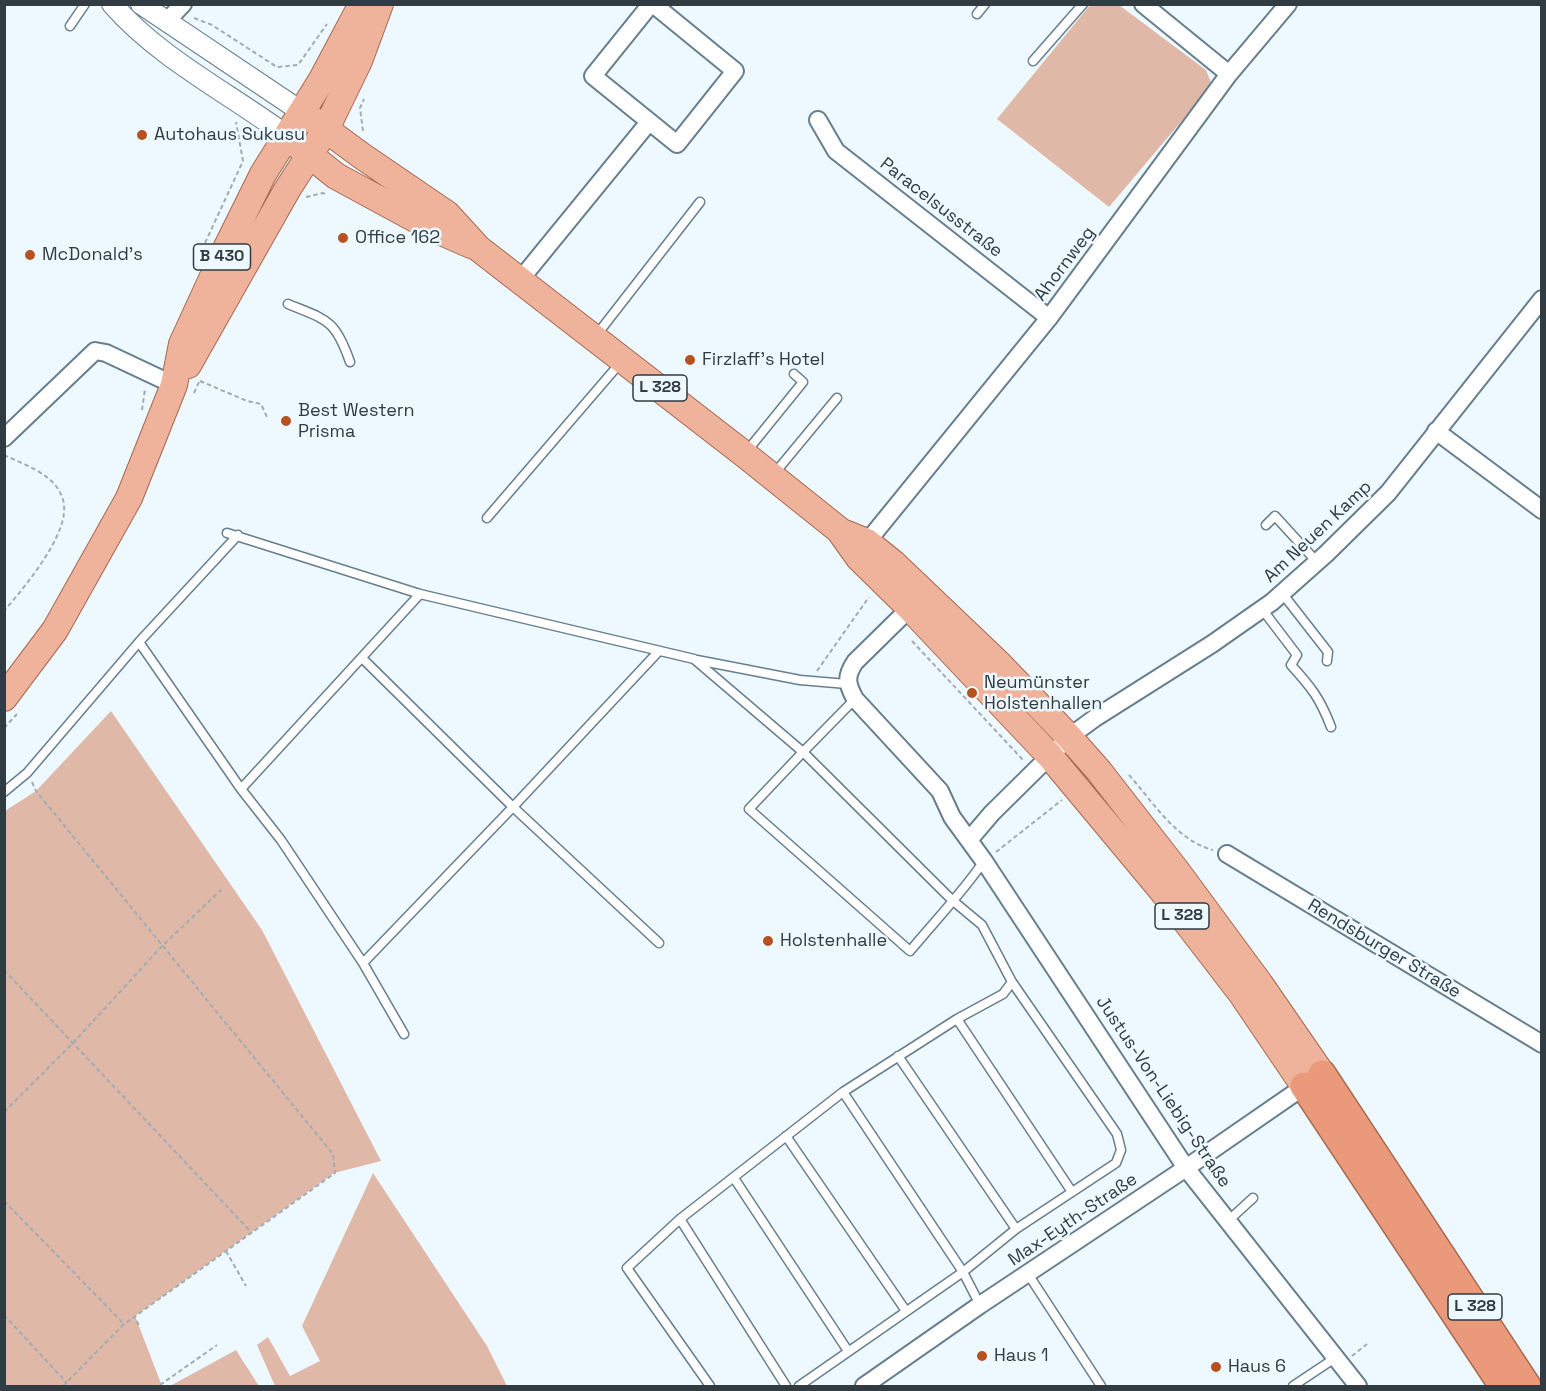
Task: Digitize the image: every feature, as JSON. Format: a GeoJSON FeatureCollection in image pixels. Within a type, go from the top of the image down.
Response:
{"type":"FeatureCollection","features":[{"type":"Feature","properties":{"kind":"highway","name":"L 328"},"geometry":{"type":"LineString","coordinates":[[1313,1080],[1503,1386]]}},
{"type":"Feature","properties":{"kind":"highway","name":"L 328"},"geometry":{"type":"LineString","coordinates":[[1313,1080],[1527,1386]]}},
{"type":"Feature","properties":{"kind":"main road","name":"B 430"},"geometry":{"type":"LineString","coordinates":[[4,698],[55,630],[92,568],[129,498],[174,385],[182,344],[221,259],[263,174],[321,81],[362,4]]}},
{"type":"Feature","properties":{"kind":"main road","name":"B 430"},"geometry":{"type":"LineString","coordinates":[[174,385],[196,353],[244,266],[326,129],[359,61],[380,4]]}},
{"type":"Feature","properties":{"kind":"main road","name":"L 328"},"geometry":{"type":"LineString","coordinates":[[302,112],[447,214],[478,248],[839,530],[902,615],[1164,892],[1241,993],[1313,1080]]}},
{"type":"Feature","properties":{"kind":"main road","name":"L 328"},"geometry":{"type":"LineString","coordinates":[[287,135],[336,176],[363,192],[430,227],[478,248]]}},
{"type":"Feature","properties":{"kind":"main road","name":"L 328"},"geometry":{"type":"LineString","coordinates":[[839,530],[867,542],[906,575],[950,616],[1069,737],[1099,771],[1260,984],[1313,1080]]}},
{"type":"Feature","properties":{"kind":"street"},"geometry":{"type":"LineString","coordinates":[[112,4],[163,51],[287,135]]}},
{"type":"Feature","properties":{"kind":"street"},"geometry":{"type":"LineString","coordinates":[[141,4],[176,12],[302,112]]}},
{"type":"Feature","properties":{"kind":"street"},"geometry":{"type":"LineString","coordinates":[[652,4],[735,71],[677,144],[649,122],[593,76],[652,4]]}},
{"type":"Feature","properties":{"kind":"street"},"geometry":{"type":"LineString","coordinates":[[1143,4],[1229,74]]}},
{"type":"Feature","properties":{"kind":"street","name":"Ahornweg"},"geometry":{"type":"LineString","coordinates":[[867,542],[1049,318],[1229,74],[1288,4]]}},
{"type":"Feature","properties":{"kind":"street","name":"Paracelsusstraße"},"geometry":{"type":"LineString","coordinates":[[818,120],[836,150],[1049,318]]}},
{"type":"Feature","properties":{"kind":"street"},"geometry":{"type":"LineString","coordinates":[[520,280],[649,122]]}},
{"type":"Feature","properties":{"kind":"street","name":"Am Neuen Kamp"},"geometry":{"type":"LineString","coordinates":[[1069,737],[1262,609],[1317,562],[1388,493],[1542,299]]}},
{"type":"Feature","properties":{"kind":"street"},"geometry":{"type":"LineString","coordinates":[[4,438],[95,351],[106,353],[174,385]]}},
{"type":"Feature","properties":{"kind":"street"},"geometry":{"type":"LineString","coordinates":[[1437,431],[1542,510]]}},
{"type":"Feature","properties":{"kind":"street"},"geometry":{"type":"LineString","coordinates":[[902,615],[911,593],[906,575]]}},
{"type":"Feature","properties":{"kind":"street"},"geometry":{"type":"LineString","coordinates":[[851,692],[850,669],[902,615],[920,606],[950,616]]}},
{"type":"Feature","properties":{"kind":"street","name":"Justus-Von-Liebig-Straße"},"geometry":{"type":"LineString","coordinates":[[851,692],[940,791],[952,817],[984,861],[1186,1168],[1358,1386]]}},
{"type":"Feature","properties":{"kind":"street"},"geometry":{"type":"LineString","coordinates":[[969,840],[992,813],[1069,737]]}},
{"type":"Feature","properties":{"kind":"street","name":"Rendsburger Straße"},"geometry":{"type":"LineString","coordinates":[[1227,854],[1542,1044]]}},
{"type":"Feature","properties":{"kind":"street","name":"Max-Eyth-Straße"},"geometry":{"type":"LineString","coordinates":[[864,1386],[1313,1080]]}},
{"type":"Feature","properties":{"kind":"lane"},"geometry":{"type":"LineString","coordinates":[[70,26],[85,4]]}},
{"type":"Feature","properties":{"kind":"lane"},"geometry":{"type":"LineString","coordinates":[[977,14],[985,4]]}},
{"type":"Feature","properties":{"kind":"lane"},"geometry":{"type":"LineString","coordinates":[[1033,61],[1083,4]]}},
{"type":"Feature","properties":{"kind":"lane"},"geometry":{"type":"LineString","coordinates":[[594,337],[700,202]]}},
{"type":"Feature","properties":{"kind":"lane"},"geometry":{"type":"LineString","coordinates":[[288,304],[325,319],[341,337],[350,362]]}},
{"type":"Feature","properties":{"kind":"lane"},"geometry":{"type":"LineString","coordinates":[[487,518],[623,359]]}},
{"type":"Feature","properties":{"kind":"lane"},"geometry":{"type":"LineString","coordinates":[[744,454],[804,382],[794,374]]}},
{"type":"Feature","properties":{"kind":"lane"},"geometry":{"type":"LineString","coordinates":[[772,476],[837,398]]}},
{"type":"Feature","properties":{"kind":"lane"},"geometry":{"type":"LineString","coordinates":[[1266,525],[1275,516],[1317,562]]}},
{"type":"Feature","properties":{"kind":"lane"},"geometry":{"type":"LineString","coordinates":[[227,532],[420,594],[694,659],[810,681],[851,692],[803,752],[749,809],[910,951],[984,861]]}},
{"type":"Feature","properties":{"kind":"lane"},"geometry":{"type":"LineString","coordinates":[[4,792],[27,773],[139,642],[238,535]]}},
{"type":"Feature","properties":{"kind":"lane"},"geometry":{"type":"LineString","coordinates":[[1282,593],[1328,652],[1327,661]]}},
{"type":"Feature","properties":{"kind":"lane"},"geometry":{"type":"LineString","coordinates":[[241,789],[420,594]]}},
{"type":"Feature","properties":{"kind":"lane"},"geometry":{"type":"LineString","coordinates":[[1262,609],[1297,655],[1291,665],[1322,702],[1331,727]]}},
{"type":"Feature","properties":{"kind":"lane"},"geometry":{"type":"LineString","coordinates":[[139,642],[241,789],[281,840],[363,963],[404,1034]]}},
{"type":"Feature","properties":{"kind":"lane"},"geometry":{"type":"LineString","coordinates":[[363,963],[659,651]]}},
{"type":"Feature","properties":{"kind":"lane"},"geometry":{"type":"LineString","coordinates":[[362,658],[513,807],[659,942]]}},
{"type":"Feature","properties":{"kind":"lane"},"geometry":{"type":"LineString","coordinates":[[694,659],[803,752],[952,900],[982,925],[1012,982],[1117,1134],[1121,1150],[1116,1164],[1016,1229],[963,1272],[799,1386]]}},
{"type":"Feature","properties":{"kind":"lane"},"geometry":{"type":"LineString","coordinates":[[710,1386],[627,1268],[680,1219],[843,1092],[957,1019],[1002,994],[1012,982]]}},
{"type":"Feature","properties":{"kind":"lane"},"geometry":{"type":"LineString","coordinates":[[957,1019],[1071,1192]]}},
{"type":"Feature","properties":{"kind":"lane"},"geometry":{"type":"LineString","coordinates":[[898,1056],[1016,1229]]}},
{"type":"Feature","properties":{"kind":"lane"},"geometry":{"type":"LineString","coordinates":[[843,1092],[963,1272],[980,1305]]}},
{"type":"Feature","properties":{"kind":"lane"},"geometry":{"type":"LineString","coordinates":[[786,1136],[906,1311]]}},
{"type":"Feature","properties":{"kind":"lane"},"geometry":{"type":"LineString","coordinates":[[734,1178],[848,1351]]}},
{"type":"Feature","properties":{"kind":"lane"},"geometry":{"type":"LineString","coordinates":[[1229,1220],[1253,1198]]}},
{"type":"Feature","properties":{"kind":"lane"},"geometry":{"type":"LineString","coordinates":[[680,1219],[786,1386]]}},
{"type":"Feature","properties":{"kind":"lane"},"geometry":{"type":"LineString","coordinates":[[1028,1274],[1101,1386]]}},
{"type":"Feature","properties":{"kind":"lane"},"geometry":{"type":"LineString","coordinates":[[1293,1386],[1335,1358]]}},
{"type":"Feature","properties":{"kind":"path"},"geometry":{"type":"LineString","coordinates":[[176,12],[212,25],[277,67],[298,65],[328,23]]}},
{"type":"Feature","properties":{"kind":"path"},"geometry":{"type":"LineString","coordinates":[[205,245],[243,160],[237,128]]}},
{"type":"Feature","properties":{"kind":"path"},"geometry":{"type":"LineString","coordinates":[[323,193],[333,198]]}},
{"type":"Feature","properties":{"kind":"path"},"geometry":{"type":"LineString","coordinates":[[142,414],[143,394],[151,374]]}},
{"type":"Feature","properties":{"kind":"path"},"geometry":{"type":"LineString","coordinates":[[200,381],[247,401],[261,404],[267,417]]}},
{"type":"Feature","properties":{"kind":"path"},"geometry":{"type":"LineString","coordinates":[[4,454],[45,476],[60,492],[65,504],[60,528],[45,557],[4,611]]}},
{"type":"Feature","properties":{"kind":"path"},"geometry":{"type":"LineString","coordinates":[[810,681],[874,591]]}},
{"type":"Feature","properties":{"kind":"path"},"geometry":{"type":"LineString","coordinates":[[902,615],[1042,764]]}},
{"type":"Feature","properties":{"kind":"path"},"geometry":{"type":"LineString","coordinates":[[1123,768],[1177,830],[1204,848],[1227,854]]}},
{"type":"Feature","properties":{"kind":"path"},"geometry":{"type":"LineString","coordinates":[[27,773],[36,791],[333,1154],[334,1173],[124,1324],[63,1386]]}},
{"type":"Feature","properties":{"kind":"path"},"geometry":{"type":"LineString","coordinates":[[984,861],[1062,800]]}},
{"type":"Feature","properties":{"kind":"path"},"geometry":{"type":"LineString","coordinates":[[4,1112],[74,1042],[162,946],[221,890]]}},
{"type":"Feature","properties":{"kind":"path"},"geometry":{"type":"LineString","coordinates":[[4,970],[251,1232]]}},
{"type":"Feature","properties":{"kind":"path"},"geometry":{"type":"LineString","coordinates":[[4,1201],[124,1324]]}},
{"type":"Feature","properties":{"kind":"path"},"geometry":{"type":"LineString","coordinates":[[226,1251],[246,1286]]}},
{"type":"Feature","properties":{"kind":"path"},"geometry":{"type":"LineString","coordinates":[[4,1315],[67,1383]]}},
{"type":"Feature","properties":{"kind":"path"},"geometry":{"type":"LineString","coordinates":[[134,1317],[139,1325]]}},
{"type":"Feature","properties":{"kind":"path"},"geometry":{"type":"LineString","coordinates":[[160,1385],[218,1345]]}},
{"type":"Feature","properties":{"kind":"shaded area"},"geometry":{"type":"Polygon","coordinates":[[[1090,5],[1119,5],[1206,70],[1212,85],[1109,207],[997,119],[1090,5]]]}},
{"type":"Feature","properties":{"kind":"shaded area"},"geometry":{"type":"Polygon","coordinates":[[[111,711],[262,930],[381,1161],[334,1173],[135,1316],[162,1386],[5,1386],[5,811],[36,791],[111,711]]]}},
{"type":"Feature","properties":{"kind":"shaded area"},"geometry":{"type":"Polygon","coordinates":[[[373,1173],[487,1346],[507,1386],[275,1386],[257,1345],[268,1337],[290,1376],[320,1361],[302,1326],[373,1173]]]}},
{"type":"Feature","properties":{"kind":"shaded area"},"geometry":{"type":"Polygon","coordinates":[[[236,1350],[259,1386],[170,1386],[236,1350]]]}},
{"type":"Feature","properties":{"kind":"place","name":"Autohaus Sukusu"},"geometry":{"type":"Point","coordinates":[142,135]}},
{"type":"Feature","properties":{"kind":"place","name":"Office 162"},"geometry":{"type":"Point","coordinates":[343,238]}},
{"type":"Feature","properties":{"kind":"place","name":"McDonald's"},"geometry":{"type":"Point","coordinates":[30,255]}},
{"type":"Feature","properties":{"kind":"place","name":"Firzlaff's Hotel"},"geometry":{"type":"Point","coordinates":[690,360]}},
{"type":"Feature","properties":{"kind":"place","name":"Best Western Prisma"},"geometry":{"type":"Point","coordinates":[286,421]}},
{"type":"Feature","properties":{"kind":"place","name":"Neumünster Holstenhallen"},"geometry":{"type":"Point","coordinates":[972,693]}},
{"type":"Feature","properties":{"kind":"place","name":"Holstenhalle"},"geometry":{"type":"Point","coordinates":[768,941]}},
{"type":"Feature","properties":{"kind":"place","name":"Haus 1"},"geometry":{"type":"Point","coordinates":[982,1356]}},
{"type":"Feature","properties":{"kind":"place","name":"Haus 6"},"geometry":{"type":"Point","coordinates":[1216,1367]}}]}
